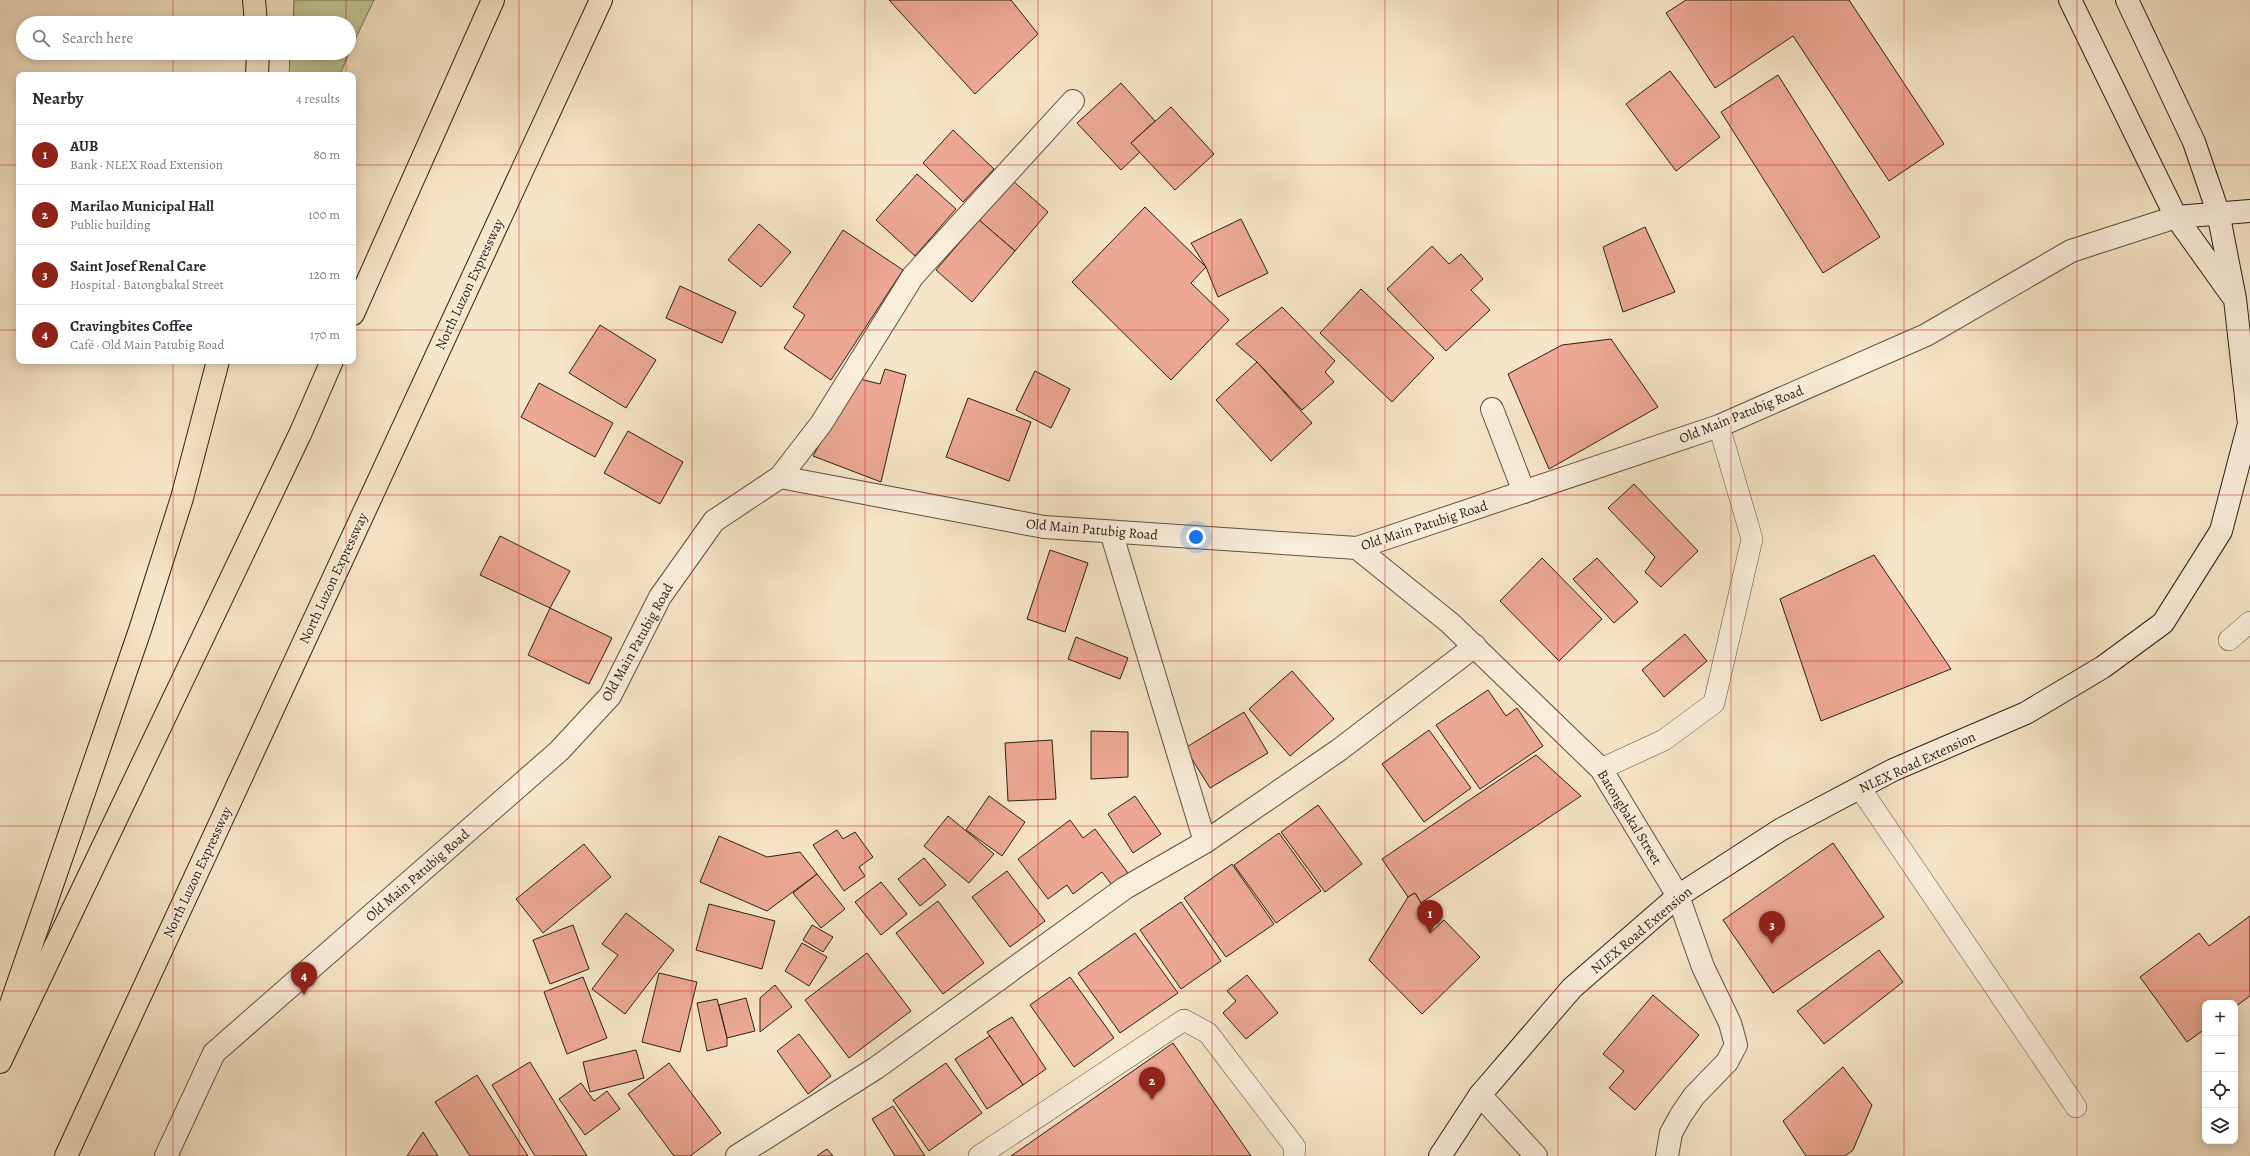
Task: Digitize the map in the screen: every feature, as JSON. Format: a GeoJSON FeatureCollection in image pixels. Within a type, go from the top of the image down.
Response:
{"type":"FeatureCollection","features":[{"type":"Feature","properties":{"kind":"highway"},"geometry":{"type":"LineString","coordinates":[[254,0],[255,16]]}},
{"type":"Feature","properties":{"kind":"highway"},"geometry":{"type":"LineString","coordinates":[[356,307],[493,0]]}},
{"type":"Feature","properties":{"kind":"highway","name":"North Luzon Expressway"},"geometry":{"type":"LineString","coordinates":[[66,1156],[601,0]]}},
{"type":"Feature","properties":{"kind":"highway"},"geometry":{"type":"LineString","coordinates":[[258,60],[258,72]]}},
{"type":"Feature","properties":{"kind":"highway"},"geometry":{"type":"LineString","coordinates":[[0,1036],[140,630],[182,498],[217,364]]}},
{"type":"Feature","properties":{"kind":"highway"},"geometry":{"type":"LineString","coordinates":[[0,1062],[297,439],[331,364]]}},
{"type":"Feature","properties":{"kind":"street","name":"NLEX Road Extension"},"geometry":{"type":"LineString","coordinates":[[2070,0],[2176,217],[2235,299]]}},
{"type":"Feature","properties":{"kind":"street","name":"NLEX Road Extension"},"geometry":{"type":"LineString","coordinates":[[1440,1156],[1480,1095],[1572,988],[1678,896],[1780,830],[1893,770],[2026,713],[2103,667],[2163,623],[2221,531],[2249,424],[2235,299],[2218,212],[2194,142],[2127,0]]}},
{"type":"Feature","properties":{"kind":"street"},"geometry":{"type":"LineString","coordinates":[[780,477],[821,424],[913,276],[1073,101]]}},
{"type":"Feature","properties":{"kind":"street","name":"Old Main Patubig Road"},"geometry":{"type":"LineString","coordinates":[[166,1156],[214,1054],[559,750],[610,696],[660,597],[714,521],[780,477],[1044,527],[1357,548],[1719,426],[1926,335],[2071,251],[2176,217],[2218,212],[2250,211]]}},
{"type":"Feature","properties":{"kind":"street"},"geometry":{"type":"LineString","coordinates":[[1492,409],[1524,492]]}},
{"type":"Feature","properties":{"kind":"street"},"geometry":{"type":"LineString","coordinates":[[1111,532],[1205,842]]}},
{"type":"Feature","properties":{"kind":"street","name":"Batongbakal Street"},"geometry":{"type":"LineString","coordinates":[[1357,548],[1475,646],[1601,769],[1678,896],[1703,967],[1730,1023],[1736,1045],[1727,1062],[1694,1096],[1681,1115],[1671,1133],[1666,1156]]}},
{"type":"Feature","properties":{"kind":"street"},"geometry":{"type":"LineString","coordinates":[[736,1156],[876,1068],[1125,888],[1205,842],[1339,750],[1475,646]]}},
{"type":"Feature","properties":{"kind":"street"},"geometry":{"type":"LineString","coordinates":[[1480,1095],[1536,1156]]}},
{"type":"Feature","properties":{"kind":"lane"},"geometry":{"type":"LineString","coordinates":[[1601,769],[1664,740],[1714,703],[1752,539],[1719,426]]}},
{"type":"Feature","properties":{"kind":"lane"},"geometry":{"type":"LineString","coordinates":[[2229,640],[2250,622]]}},
{"type":"Feature","properties":{"kind":"lane"},"geometry":{"type":"LineString","coordinates":[[1860,788],[2076,1107]]}},
{"type":"Feature","properties":{"kind":"lane"},"geometry":{"type":"LineString","coordinates":[[979,1156],[1184,1020],[1208,1033],[1295,1147],[1294,1156]]}},
{"type":"Feature","properties":{"kind":"green space"},"geometry":{"type":"Polygon","coordinates":[[[294,0],[374,0],[356,37],[356,16],[293,16],[294,0]]]}},
{"type":"Feature","properties":{"kind":"green space"},"geometry":{"type":"Polygon","coordinates":[[[290,60],[346,60],[341,72],[289,72],[290,60]]]}},
{"type":"Feature","properties":{"kind":"building"},"geometry":{"type":"Polygon","coordinates":[[[889,0],[1011,0],[1038,34],[975,94],[889,0]]]}},
{"type":"Feature","properties":{"kind":"building"},"geometry":{"type":"Polygon","coordinates":[[[1686,0],[1849,0],[1944,144],[1889,181],[1793,36],[1715,88],[1666,13],[1686,0]]]}},
{"type":"Feature","properties":{"kind":"building"},"geometry":{"type":"Polygon","coordinates":[[[1670,71],[1720,137],[1676,171],[1626,104],[1670,71]]]}},
{"type":"Feature","properties":{"kind":"building"},"geometry":{"type":"Polygon","coordinates":[[[1778,75],[1880,237],[1823,273],[1721,112],[1778,75]]]}},
{"type":"Feature","properties":{"kind":"building"},"geometry":{"type":"Polygon","coordinates":[[[1121,83],[1155,121],[1131,143],[1140,152],[1121,170],[1077,123],[1121,83]]]}},
{"type":"Feature","properties":{"kind":"building"},"geometry":{"type":"Polygon","coordinates":[[[1171,107],[1214,154],[1175,190],[1131,143],[1171,107]]]}},
{"type":"Feature","properties":{"kind":"building"},"geometry":{"type":"Polygon","coordinates":[[[953,130],[994,169],[963,202],[923,163],[953,130]]]}},
{"type":"Feature","properties":{"kind":"building"},"geometry":{"type":"Polygon","coordinates":[[[917,174],[956,209],[915,256],[876,220],[917,174]]]}},
{"type":"Feature","properties":{"kind":"building"},"geometry":{"type":"Polygon","coordinates":[[[1013,181],[1048,212],[1015,251],[979,220],[1013,181]]]}},
{"type":"Feature","properties":{"kind":"building"},"geometry":{"type":"Polygon","coordinates":[[[1145,207],[1206,267],[1191,283],[1229,320],[1171,380],[1072,282],[1145,207]]]}},
{"type":"Feature","properties":{"kind":"building"},"geometry":{"type":"Polygon","coordinates":[[[1241,219],[1268,273],[1218,297],[1206,267],[1191,243],[1241,219]]]}},
{"type":"Feature","properties":{"kind":"building"},"geometry":{"type":"Polygon","coordinates":[[[979,220],[1015,251],[972,302],[936,270],[979,220]]]}},
{"type":"Feature","properties":{"kind":"building"},"geometry":{"type":"Polygon","coordinates":[[[759,224],[791,252],[761,287],[728,260],[759,224]]]}},
{"type":"Feature","properties":{"kind":"building"},"geometry":{"type":"Polygon","coordinates":[[[1645,227],[1675,292],[1623,312],[1603,247],[1645,227]]]}},
{"type":"Feature","properties":{"kind":"building"},"geometry":{"type":"Polygon","coordinates":[[[843,230],[903,270],[831,380],[784,348],[805,315],[793,307],[843,230]]]}},
{"type":"Feature","properties":{"kind":"building"},"geometry":{"type":"Polygon","coordinates":[[[1432,246],[1449,264],[1461,254],[1483,279],[1471,290],[1490,310],[1446,351],[1387,289],[1432,246]]]}},
{"type":"Feature","properties":{"kind":"building"},"geometry":{"type":"Polygon","coordinates":[[[680,286],[736,312],[722,343],[666,318],[680,286]]]}},
{"type":"Feature","properties":{"kind":"building"},"geometry":{"type":"Polygon","coordinates":[[[1361,289],[1434,358],[1392,402],[1320,333],[1361,289]]]}},
{"type":"Feature","properties":{"kind":"building"},"geometry":{"type":"Polygon","coordinates":[[[1282,307],[1335,361],[1325,372],[1334,382],[1302,410],[1257,362],[1236,344],[1282,307]]]}},
{"type":"Feature","properties":{"kind":"building"},"geometry":{"type":"Polygon","coordinates":[[[600,325],[656,360],[626,408],[569,373],[600,325]]]}},
{"type":"Feature","properties":{"kind":"building"},"geometry":{"type":"Polygon","coordinates":[[[1611,339],[1658,407],[1549,469],[1508,374],[1562,345],[1611,339]]]}},
{"type":"Feature","properties":{"kind":"building"},"geometry":{"type":"Polygon","coordinates":[[[1257,362],[1312,423],[1271,461],[1216,400],[1257,362]]]}},
{"type":"Feature","properties":{"kind":"building"},"geometry":{"type":"Polygon","coordinates":[[[885,369],[906,375],[881,482],[813,456],[856,378],[880,384],[885,369]]]}},
{"type":"Feature","properties":{"kind":"building"},"geometry":{"type":"Polygon","coordinates":[[[1035,371],[1070,389],[1051,428],[1016,410],[1035,371]]]}},
{"type":"Feature","properties":{"kind":"building"},"geometry":{"type":"Polygon","coordinates":[[[539,383],[613,423],[595,457],[521,417],[539,383]]]}},
{"type":"Feature","properties":{"kind":"building"},"geometry":{"type":"Polygon","coordinates":[[[968,398],[1031,422],[1009,481],[946,457],[968,398]]]}},
{"type":"Feature","properties":{"kind":"building"},"geometry":{"type":"Polygon","coordinates":[[[628,431],[683,462],[660,504],[604,473],[628,431]]]}},
{"type":"Feature","properties":{"kind":"building"},"geometry":{"type":"Polygon","coordinates":[[[1634,484],[1698,551],[1661,587],[1645,572],[1655,557],[1608,508],[1634,484]]]}},
{"type":"Feature","properties":{"kind":"building"},"geometry":{"type":"Polygon","coordinates":[[[500,536],[570,571],[550,608],[480,575],[500,536]]]}},
{"type":"Feature","properties":{"kind":"building"},"geometry":{"type":"Polygon","coordinates":[[[1050,550],[1088,563],[1065,632],[1027,619],[1050,550]]]}},
{"type":"Feature","properties":{"kind":"building"},"geometry":{"type":"Polygon","coordinates":[[[1874,555],[1951,669],[1821,721],[1780,599],[1874,555]]]}},
{"type":"Feature","properties":{"kind":"building"},"geometry":{"type":"Polygon","coordinates":[[[1542,558],[1602,619],[1559,661],[1500,601],[1542,558]]]}},
{"type":"Feature","properties":{"kind":"building"},"geometry":{"type":"Polygon","coordinates":[[[1597,558],[1638,602],[1614,623],[1573,579],[1597,558]]]}},
{"type":"Feature","properties":{"kind":"building"},"geometry":{"type":"Polygon","coordinates":[[[550,608],[612,638],[589,684],[528,655],[550,608]]]}},
{"type":"Feature","properties":{"kind":"building"},"geometry":{"type":"Polygon","coordinates":[[[1685,634],[1707,661],[1664,697],[1642,670],[1685,634]]]}},
{"type":"Feature","properties":{"kind":"building"},"geometry":{"type":"Polygon","coordinates":[[[1076,637],[1128,658],[1120,679],[1068,659],[1076,637]]]}},
{"type":"Feature","properties":{"kind":"building"},"geometry":{"type":"Polygon","coordinates":[[[1292,671],[1334,719],[1290,756],[1249,709],[1292,671]]]}},
{"type":"Feature","properties":{"kind":"building"},"geometry":{"type":"Polygon","coordinates":[[[1488,690],[1506,716],[1517,708],[1543,746],[1480,789],[1436,725],[1488,690]]]}},
{"type":"Feature","properties":{"kind":"building"},"geometry":{"type":"Polygon","coordinates":[[[1244,712],[1268,753],[1210,788],[1185,748],[1244,712]]]}},
{"type":"Feature","properties":{"kind":"building"},"geometry":{"type":"Polygon","coordinates":[[[1429,730],[1471,788],[1424,822],[1382,764],[1429,730]]]}},
{"type":"Feature","properties":{"kind":"building"},"geometry":{"type":"Polygon","coordinates":[[[1091,731],[1128,732],[1128,777],[1091,779],[1091,731]]]}},
{"type":"Feature","properties":{"kind":"building"},"geometry":{"type":"Polygon","coordinates":[[[1052,740],[1056,799],[1008,801],[1005,743],[1052,740]]]}},
{"type":"Feature","properties":{"kind":"building"},"geometry":{"type":"Polygon","coordinates":[[[1536,755],[1581,796],[1421,903],[1415,893],[1408,897],[1382,859],[1536,755]]]}},
{"type":"Feature","properties":{"kind":"building"},"geometry":{"type":"Polygon","coordinates":[[[989,796],[1025,822],[1002,856],[966,830],[989,796]]]}},
{"type":"Feature","properties":{"kind":"building"},"geometry":{"type":"Polygon","coordinates":[[[1135,796],[1161,834],[1133,853],[1108,814],[1135,796]]]}},
{"type":"Feature","properties":{"kind":"building"},"geometry":{"type":"Polygon","coordinates":[[[1318,805],[1362,864],[1325,892],[1281,832],[1318,805]]]}},
{"type":"Feature","properties":{"kind":"building"},"geometry":{"type":"Polygon","coordinates":[[[948,816],[994,854],[969,883],[924,846],[948,816]]]}},
{"type":"Feature","properties":{"kind":"building"},"geometry":{"type":"Polygon","coordinates":[[[1070,820],[1083,838],[1095,829],[1128,873],[1112,885],[1102,872],[1073,894],[1067,885],[1048,899],[1018,859],[1070,820]]]}},
{"type":"Feature","properties":{"kind":"building"},"geometry":{"type":"Polygon","coordinates":[[[837,830],[843,839],[855,832],[873,857],[859,867],[865,876],[844,891],[813,845],[837,830]]]}},
{"type":"Feature","properties":{"kind":"building"},"geometry":{"type":"Polygon","coordinates":[[[1279,833],[1321,891],[1276,923],[1234,865],[1279,833]]]}},
{"type":"Feature","properties":{"kind":"building"},"geometry":{"type":"Polygon","coordinates":[[[719,836],[767,857],[800,852],[817,874],[767,911],[700,882],[719,836]]]}},
{"type":"Feature","properties":{"kind":"building"},"geometry":{"type":"Polygon","coordinates":[[[1833,843],[1884,917],[1773,993],[1723,920],[1833,843]]]}},
{"type":"Feature","properties":{"kind":"building"},"geometry":{"type":"Polygon","coordinates":[[[584,844],[611,877],[543,933],[516,899],[584,844]]]}},
{"type":"Feature","properties":{"kind":"building"},"geometry":{"type":"Polygon","coordinates":[[[924,858],[946,885],[920,906],[898,879],[924,858]]]}},
{"type":"Feature","properties":{"kind":"building"},"geometry":{"type":"Polygon","coordinates":[[[1232,864],[1274,924],[1226,957],[1184,898],[1232,864]]]}},
{"type":"Feature","properties":{"kind":"building"},"geometry":{"type":"Polygon","coordinates":[[[1007,871],[1045,921],[1010,947],[972,897],[1007,871]]]}},
{"type":"Feature","properties":{"kind":"building"},"geometry":{"type":"Polygon","coordinates":[[[817,874],[845,909],[821,928],[793,893],[817,874]]]}},
{"type":"Feature","properties":{"kind":"building"},"geometry":{"type":"Polygon","coordinates":[[[881,882],[907,914],[881,935],[855,902],[881,882]]]}},
{"type":"Feature","properties":{"kind":"building"},"geometry":{"type":"Polygon","coordinates":[[[1415,893],[1421,903],[1430,933],[1444,920],[1480,957],[1422,1014],[1369,960],[1408,897],[1415,893]]]}},
{"type":"Feature","properties":{"kind":"building"},"geometry":{"type":"Polygon","coordinates":[[[938,901],[984,963],[943,994],[896,933],[938,901]]]}},
{"type":"Feature","properties":{"kind":"building"},"geometry":{"type":"Polygon","coordinates":[[[1181,902],[1221,961],[1181,989],[1140,930],[1181,902]]]}},
{"type":"Feature","properties":{"kind":"building"},"geometry":{"type":"Polygon","coordinates":[[[709,904],[775,921],[762,969],[696,950],[709,904]]]}},
{"type":"Feature","properties":{"kind":"building"},"geometry":{"type":"Polygon","coordinates":[[[626,913],[674,950],[625,1014],[592,989],[618,955],[602,944],[626,913]]]}},
{"type":"Feature","properties":{"kind":"building"},"geometry":{"type":"Polygon","coordinates":[[[2250,916],[2250,996],[2238,1005],[2238,1000],[2202,1000],[2202,1031],[2187,1042],[2140,977],[2199,933],[2209,946],[2250,916]]]}},
{"type":"Feature","properties":{"kind":"building"},"geometry":{"type":"Polygon","coordinates":[[[573,925],[589,969],[550,984],[533,940],[573,925]]]}},
{"type":"Feature","properties":{"kind":"building"},"geometry":{"type":"Polygon","coordinates":[[[812,925],[833,937],[823,952],[803,940],[812,925]]]}},
{"type":"Feature","properties":{"kind":"building"},"geometry":{"type":"Polygon","coordinates":[[[1135,933],[1178,993],[1120,1033],[1078,973],[1135,933]]]}},
{"type":"Feature","properties":{"kind":"building"},"geometry":{"type":"Polygon","coordinates":[[[802,943],[827,957],[809,986],[785,971],[802,943]]]}},
{"type":"Feature","properties":{"kind":"building"},"geometry":{"type":"Polygon","coordinates":[[[1879,950],[1903,982],[1824,1044],[1797,1011],[1879,950]]]}},
{"type":"Feature","properties":{"kind":"building"},"geometry":{"type":"Polygon","coordinates":[[[867,953],[911,1011],[849,1058],[805,1000],[867,953]]]}},
{"type":"Feature","properties":{"kind":"building"},"geometry":{"type":"Polygon","coordinates":[[[659,973],[697,982],[680,1052],[642,1042],[659,973]]]}},
{"type":"Feature","properties":{"kind":"building"},"geometry":{"type":"Polygon","coordinates":[[[1247,975],[1278,1013],[1246,1039],[1223,1013],[1236,1001],[1227,991],[1247,975]]]}},
{"type":"Feature","properties":{"kind":"building"},"geometry":{"type":"Polygon","coordinates":[[[583,977],[607,1038],[567,1054],[544,992],[583,977]]]}},
{"type":"Feature","properties":{"kind":"building"},"geometry":{"type":"Polygon","coordinates":[[[1070,977],[1114,1038],[1074,1067],[1030,1005],[1070,977]]]}},
{"type":"Feature","properties":{"kind":"building"},"geometry":{"type":"Polygon","coordinates":[[[775,985],[792,1007],[760,1032],[760,998],[775,985]]]}},
{"type":"Feature","properties":{"kind":"building"},"geometry":{"type":"Polygon","coordinates":[[[1653,995],[1699,1035],[1635,1110],[1609,1088],[1624,1071],[1603,1054],[1653,995]]]}},
{"type":"Feature","properties":{"kind":"building"},"geometry":{"type":"Polygon","coordinates":[[[746,998],[755,1031],[727,1038],[719,1005],[746,998]]]}},
{"type":"Feature","properties":{"kind":"building"},"geometry":{"type":"Polygon","coordinates":[[[717,999],[727,1038],[727,1046],[707,1051],[697,1003],[717,999]]]}},
{"type":"Feature","properties":{"kind":"building"},"geometry":{"type":"Polygon","coordinates":[[[1012,1017],[1046,1069],[1023,1085],[987,1032],[1012,1017]]]}},
{"type":"Feature","properties":{"kind":"building"},"geometry":{"type":"Polygon","coordinates":[[[799,1034],[831,1076],[808,1094],[777,1051],[799,1034]]]}},
{"type":"Feature","properties":{"kind":"building"},"geometry":{"type":"Polygon","coordinates":[[[990,1036],[1023,1085],[987,1109],[955,1059],[990,1036]]]}},
{"type":"Feature","properties":{"kind":"building"},"geometry":{"type":"Polygon","coordinates":[[[1173,1043],[1251,1156],[1011,1156],[1173,1043]]]}},
{"type":"Feature","properties":{"kind":"building"},"geometry":{"type":"Polygon","coordinates":[[[636,1050],[644,1078],[590,1092],[583,1062],[636,1050]]]}},
{"type":"Feature","properties":{"kind":"building"},"geometry":{"type":"Polygon","coordinates":[[[530,1062],[587,1156],[535,1156],[492,1085],[530,1062]]]}},
{"type":"Feature","properties":{"kind":"building"},"geometry":{"type":"Polygon","coordinates":[[[669,1063],[721,1133],[690,1156],[674,1156],[628,1094],[669,1063]]]}},
{"type":"Feature","properties":{"kind":"building"},"geometry":{"type":"Polygon","coordinates":[[[946,1063],[982,1113],[929,1151],[893,1100],[946,1063]]]}},
{"type":"Feature","properties":{"kind":"building"},"geometry":{"type":"Polygon","coordinates":[[[1843,1067],[1872,1105],[1853,1150],[1845,1156],[1806,1156],[1783,1121],[1843,1067]]]}},
{"type":"Feature","properties":{"kind":"building"},"geometry":{"type":"Polygon","coordinates":[[[477,1075],[528,1156],[470,1156],[435,1102],[477,1075]]]}},
{"type":"Feature","properties":{"kind":"building"},"geometry":{"type":"Polygon","coordinates":[[[581,1083],[594,1101],[607,1091],[620,1109],[585,1135],[559,1099],[581,1083]]]}},
{"type":"Feature","properties":{"kind":"building"},"geometry":{"type":"Polygon","coordinates":[[[893,1106],[925,1156],[895,1156],[872,1119],[893,1106]]]}},
{"type":"Feature","properties":{"kind":"building"},"geometry":{"type":"Polygon","coordinates":[[[423,1132],[438,1156],[407,1156],[423,1132]]]}},
{"type":"Feature","properties":{"kind":"building"},"geometry":{"type":"Polygon","coordinates":[[[827,1149],[833,1156],[817,1156],[827,1149]]]}},
{"type":"Feature","properties":{"kind":"place","name":"AUB"},"geometry":{"type":"Point","coordinates":[1430,933]}},
{"type":"Feature","properties":{"kind":"place","name":"Saint Josef Renal Care"},"geometry":{"type":"Point","coordinates":[1772,944]}},
{"type":"Feature","properties":{"kind":"place","name":"Cravingbites Coffee"},"geometry":{"type":"Point","coordinates":[304,995]}},
{"type":"Feature","properties":{"kind":"place","name":"Marilao Municipal Hall"},"geometry":{"type":"Point","coordinates":[1152,1100]}}]}
